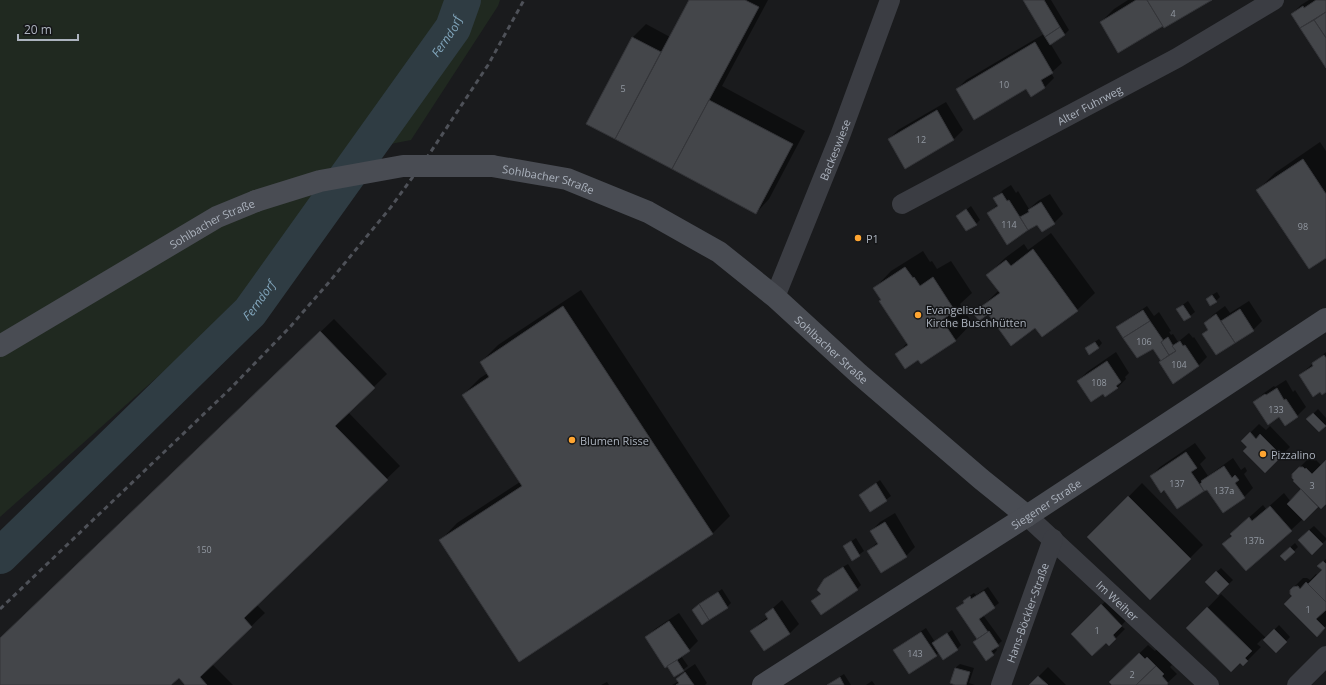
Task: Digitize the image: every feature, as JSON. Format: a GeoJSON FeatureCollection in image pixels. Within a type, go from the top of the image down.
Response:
{"type":"FeatureCollection","features":[{"type":"Feature","properties":{"kind":"street","name":"Backeswiese"},"geometry":{"type":"LineString","coordinates":[[775,297],[840,136],[890,0]]}},
{"type":"Feature","properties":{"kind":"street","name":"Alter Fuhrweg"},"geometry":{"type":"LineString","coordinates":[[902,204],[1177,58],[1274,0]]}},
{"type":"Feature","properties":{"kind":"street","name":"Sohlbacher Straße"},"geometry":{"type":"LineString","coordinates":[[0,346],[217,217],[256,201],[320,181],[403,166],[492,166],[567,179],[648,212],[720,252],[775,297],[859,374],[981,479],[1027,516]]}},
{"type":"Feature","properties":{"kind":"street","name":"Siegener Straße"},"geometry":{"type":"LineString","coordinates":[[764,685],[1027,516],[1326,319]]}},
{"type":"Feature","properties":{"kind":"street","name":"Im Weiher"},"geometry":{"type":"LineString","coordinates":[[1027,516],[1209,685]]}},
{"type":"Feature","properties":{"kind":"street","name":"Hans-Böckler-Straße"},"geometry":{"type":"LineString","coordinates":[[1001,685],[1053,539]]}},
{"type":"Feature","properties":{"kind":"street"},"geometry":{"type":"LineString","coordinates":[[1297,685],[1326,656]]}},
{"type":"Feature","properties":{"kind":"shaded area"},"geometry":{"type":"Polygon","coordinates":[[[0,0],[500,0],[498,6],[411,140],[355,151],[236,307],[0,517],[0,0]]]}},
{"type":"Feature","properties":{"kind":"building"},"geometry":{"type":"Polygon","coordinates":[[[689,0],[745,0],[759,7],[672,169],[615,139],[689,0]]]}},
{"type":"Feature","properties":{"kind":"building"},"geometry":{"type":"Polygon","coordinates":[[[1023,0],[1044,0],[1060,27],[1045,37],[1023,0]]]}},
{"type":"Feature","properties":{"kind":"building"},"geometry":{"type":"Polygon","coordinates":[[[1136,0],[1147,0],[1163,26],[1118,53],[1100,22],[1136,0]]]}},
{"type":"Feature","properties":{"kind":"building"},"geometry":{"type":"Polygon","coordinates":[[[1147,0],[1212,0],[1164,28],[1147,0]]]}},
{"type":"Feature","properties":{"kind":"building"},"geometry":{"type":"Polygon","coordinates":[[[1316,0],[1326,0],[1326,12],[1300,28],[1291,14],[1316,0]]]}},
{"type":"Feature","properties":{"kind":"building"},"geometry":{"type":"Polygon","coordinates":[[[1326,12],[1326,38],[1314,20],[1326,12]]]}},
{"type":"Feature","properties":{"kind":"building"},"geometry":{"type":"Polygon","coordinates":[[[1314,20],[1326,38],[1326,68],[1300,28],[1314,20]]]}},
{"type":"Feature","properties":{"kind":"building"},"geometry":{"type":"Polygon","coordinates":[[[1060,27],[1065,35],[1050,45],[1045,37],[1060,27]]]}},
{"type":"Feature","properties":{"kind":"building"},"geometry":{"type":"Polygon","coordinates":[[[632,37],[661,52],[615,139],[586,124],[632,37]]]}},
{"type":"Feature","properties":{"kind":"building"},"geometry":{"type":"Polygon","coordinates":[[[1035,42],[1053,73],[1041,80],[1045,88],[1031,97],[1026,89],[974,120],[956,89],[1035,42]]]}},
{"type":"Feature","properties":{"kind":"building"},"geometry":{"type":"Polygon","coordinates":[[[709,100],[793,144],[756,214],[672,169],[709,100]]]}},
{"type":"Feature","properties":{"kind":"building"},"geometry":{"type":"Polygon","coordinates":[[[937,110],[954,140],[905,169],[888,139],[937,110]]]}},
{"type":"Feature","properties":{"kind":"building"},"geometry":{"type":"Polygon","coordinates":[[[1303,159],[1326,194],[1326,258],[1309,269],[1256,190],[1303,159]]]}},
{"type":"Feature","properties":{"kind":"building"},"geometry":{"type":"Polygon","coordinates":[[[1002,193],[1007,201],[1009,200],[1028,230],[1007,245],[987,213],[998,206],[993,198],[1002,193]]]}},
{"type":"Feature","properties":{"kind":"building"},"geometry":{"type":"Polygon","coordinates":[[[1041,202],[1055,224],[1042,232],[1037,225],[1028,230],[1020,217],[1041,202]]]}},
{"type":"Feature","properties":{"kind":"building"},"geometry":{"type":"Polygon","coordinates":[[[966,209],[977,225],[966,231],[956,216],[966,209]]]}},
{"type":"Feature","properties":{"kind":"building"},"geometry":{"type":"Polygon","coordinates":[[[1033,249],[1078,311],[1042,337],[1035,328],[1011,346],[988,314],[979,321],[974,314],[1000,293],[986,275],[1006,260],[1011,266],[1033,249]]]}},
{"type":"Feature","properties":{"kind":"building","name":"Evangelische Kirche Buschhütten"},"geometry":{"type":"Polygon","coordinates":[[[905,267],[920,286],[933,277],[955,311],[942,320],[956,341],[921,364],[918,360],[905,369],[895,354],[908,345],[879,301],[881,300],[873,288],[905,267]]]}},
{"type":"Feature","properties":{"kind":"building"},"geometry":{"type":"Polygon","coordinates":[[[1212,295],[1217,302],[1210,306],[1206,299],[1212,295]]]}},
{"type":"Feature","properties":{"kind":"building"},"geometry":{"type":"Polygon","coordinates":[[[1183,305],[1191,317],[1184,321],[1176,309],[1183,305]]]}},
{"type":"Feature","properties":{"kind":"building","name":"Blumen Risse"},"geometry":{"type":"Polygon","coordinates":[[[563,306],[713,534],[519,662],[439,540],[522,486],[462,395],[489,377],[480,362],[563,306]]]}},
{"type":"Feature","properties":{"kind":"building"},"geometry":{"type":"Polygon","coordinates":[[[1240,309],[1254,331],[1235,343],[1221,321],[1240,309]]]}},
{"type":"Feature","properties":{"kind":"building"},"geometry":{"type":"Polygon","coordinates":[[[1143,310],[1150,321],[1123,338],[1116,327],[1143,310]]]}},
{"type":"Feature","properties":{"kind":"building"},"geometry":{"type":"Polygon","coordinates":[[[1216,314],[1235,343],[1216,355],[1202,334],[1208,330],[1204,323],[1216,314]]]}},
{"type":"Feature","properties":{"kind":"building"},"geometry":{"type":"Polygon","coordinates":[[[1150,321],[1163,340],[1161,342],[1169,355],[1161,361],[1153,349],[1137,358],[1123,338],[1150,321]]]}},
{"type":"Feature","properties":{"kind":"building"},"geometry":{"type":"Polygon","coordinates":[[[320,331],[375,388],[335,426],[388,480],[244,618],[252,627],[200,677],[207,685],[185,685],[179,678],[171,685],[0,685],[0,638],[320,331]]]}},
{"type":"Feature","properties":{"kind":"building"},"geometry":{"type":"Polygon","coordinates":[[[1168,337],[1176,351],[1169,355],[1161,342],[1168,337]]]}},
{"type":"Feature","properties":{"kind":"building"},"geometry":{"type":"Polygon","coordinates":[[[1180,341],[1183,346],[1185,345],[1199,366],[1173,384],[1159,362],[1176,351],[1172,346],[1180,341]]]}},
{"type":"Feature","properties":{"kind":"building"},"geometry":{"type":"Polygon","coordinates":[[[1095,342],[1099,348],[1089,355],[1085,348],[1095,342]]]}},
{"type":"Feature","properties":{"kind":"building"},"geometry":{"type":"Polygon","coordinates":[[[1324,355],[1326,358],[1326,392],[1322,395],[1320,392],[1313,397],[1299,375],[1313,366],[1312,363],[1324,355]]]}},
{"type":"Feature","properties":{"kind":"building"},"geometry":{"type":"Polygon","coordinates":[[[1107,361],[1121,382],[1116,386],[1118,388],[1105,397],[1103,394],[1091,402],[1077,381],[1107,361]]]}},
{"type":"Feature","properties":{"kind":"building"},"geometry":{"type":"Polygon","coordinates":[[[1277,388],[1284,400],[1286,399],[1298,417],[1285,426],[1279,417],[1268,425],[1253,402],[1277,388]]]}},
{"type":"Feature","properties":{"kind":"building"},"geometry":{"type":"Polygon","coordinates":[[[1313,413],[1326,426],[1319,432],[1306,419],[1313,413]]]}},
{"type":"Feature","properties":{"kind":"building","name":"Pizzalino"},"geometry":{"type":"Polygon","coordinates":[[[1250,432],[1256,439],[1260,434],[1282,456],[1265,473],[1243,451],[1247,447],[1241,441],[1250,432]]]}},
{"type":"Feature","properties":{"kind":"building"},"geometry":{"type":"Polygon","coordinates":[[[1186,452],[1197,468],[1191,472],[1204,491],[1177,509],[1164,490],[1161,493],[1150,476],[1186,452]]]}},
{"type":"Feature","properties":{"kind":"building"},"geometry":{"type":"Polygon","coordinates":[[[1326,460],[1326,504],[1321,509],[1293,481],[1292,474],[1299,467],[1303,467],[1312,474],[1326,460]]]}},
{"type":"Feature","properties":{"kind":"building"},"geometry":{"type":"Polygon","coordinates":[[[1224,466],[1232,478],[1235,475],[1239,480],[1235,483],[1245,498],[1223,513],[1207,490],[1204,491],[1200,484],[1202,482],[1201,481],[1224,466]]]}},
{"type":"Feature","properties":{"kind":"building"},"geometry":{"type":"Polygon","coordinates":[[[876,483],[887,501],[870,512],[859,495],[876,483]]]}},
{"type":"Feature","properties":{"kind":"building"},"geometry":{"type":"Polygon","coordinates":[[[1301,489],[1318,507],[1304,521],[1287,504],[1301,489]]]}},
{"type":"Feature","properties":{"kind":"building"},"geometry":{"type":"Polygon","coordinates":[[[1128,496],[1191,559],[1150,600],[1087,537],[1128,496]]]}},
{"type":"Feature","properties":{"kind":"building"},"geometry":{"type":"Polygon","coordinates":[[[1270,506],[1292,531],[1246,571],[1222,544],[1232,536],[1230,534],[1249,517],[1252,521],[1270,506]]]}},
{"type":"Feature","properties":{"kind":"building"},"geometry":{"type":"Polygon","coordinates":[[[885,522],[907,557],[881,573],[867,551],[878,544],[870,531],[885,522]]]}},
{"type":"Feature","properties":{"kind":"building"},"geometry":{"type":"Polygon","coordinates":[[[1309,530],[1323,544],[1312,555],[1298,540],[1309,530]]]}},
{"type":"Feature","properties":{"kind":"building"},"geometry":{"type":"Polygon","coordinates":[[[851,541],[860,556],[852,561],[843,546],[851,541]]]}},
{"type":"Feature","properties":{"kind":"building"},"geometry":{"type":"Polygon","coordinates":[[[1290,547],[1295,552],[1285,561],[1280,556],[1290,547]]]}},
{"type":"Feature","properties":{"kind":"building"},"geometry":{"type":"Polygon","coordinates":[[[1323,561],[1326,564],[1326,602],[1308,584],[1322,570],[1317,566],[1323,561]]]}},
{"type":"Feature","properties":{"kind":"building"},"geometry":{"type":"Polygon","coordinates":[[[843,567],[858,590],[821,615],[811,601],[821,594],[817,590],[824,579],[843,567]]]}},
{"type":"Feature","properties":{"kind":"building"},"geometry":{"type":"Polygon","coordinates":[[[1216,571],[1229,584],[1218,595],[1205,582],[1216,571]]]}},
{"type":"Feature","properties":{"kind":"building"},"geometry":{"type":"Polygon","coordinates":[[[1306,582],[1326,602],[1326,610],[1316,619],[1325,628],[1317,637],[1284,604],[1292,596],[1290,594],[1290,590],[1293,587],[1298,586],[1300,589],[1306,582]]]}},
{"type":"Feature","properties":{"kind":"building"},"geometry":{"type":"Polygon","coordinates":[[[984,591],[995,608],[979,619],[988,632],[977,639],[956,608],[964,603],[963,601],[970,596],[971,599],[984,591]]]}},
{"type":"Feature","properties":{"kind":"building"},"geometry":{"type":"Polygon","coordinates":[[[718,592],[728,608],[709,620],[699,604],[718,592]]]}},
{"type":"Feature","properties":{"kind":"building"},"geometry":{"type":"Polygon","coordinates":[[[699,604],[709,620],[702,625],[692,610],[699,604]]]}},
{"type":"Feature","properties":{"kind":"building"},"geometry":{"type":"Polygon","coordinates":[[[1101,604],[1122,626],[1113,635],[1116,639],[1109,646],[1106,643],[1092,656],[1071,634],[1101,604]]]}},
{"type":"Feature","properties":{"kind":"building"},"geometry":{"type":"Polygon","coordinates":[[[1207,607],[1252,651],[1245,658],[1248,661],[1243,666],[1240,663],[1231,672],[1186,628],[1207,607]]]}},
{"type":"Feature","properties":{"kind":"building"},"geometry":{"type":"Polygon","coordinates":[[[773,608],[790,634],[764,651],[750,631],[768,619],[765,614],[773,608]]]}},
{"type":"Feature","properties":{"kind":"building"},"geometry":{"type":"Polygon","coordinates":[[[669,621],[690,651],[665,668],[645,637],[669,621]]]}},
{"type":"Feature","properties":{"kind":"building"},"geometry":{"type":"Polygon","coordinates":[[[1274,629],[1287,642],[1276,653],[1263,640],[1274,629]]]}},
{"type":"Feature","properties":{"kind":"building"},"geometry":{"type":"Polygon","coordinates":[[[989,631],[999,646],[991,651],[994,655],[986,661],[973,642],[989,631]]]}},
{"type":"Feature","properties":{"kind":"building"},"geometry":{"type":"Polygon","coordinates":[[[921,632],[937,656],[909,674],[893,650],[921,632]]]}},
{"type":"Feature","properties":{"kind":"building"},"geometry":{"type":"Polygon","coordinates":[[[947,633],[958,650],[943,660],[932,643],[947,633]]]}},
{"type":"Feature","properties":{"kind":"building"},"geometry":{"type":"Polygon","coordinates":[[[1139,653],[1145,659],[1147,657],[1156,666],[1136,685],[1112,685],[1109,682],[1139,653]]]}},
{"type":"Feature","properties":{"kind":"building"},"geometry":{"type":"Polygon","coordinates":[[[677,660],[684,671],[674,677],[667,666],[677,660]]]}},
{"type":"Feature","properties":{"kind":"building"},"geometry":{"type":"Polygon","coordinates":[[[1156,666],[1164,674],[1162,676],[1168,683],[1167,685],[1136,685],[1156,666]]]}},
{"type":"Feature","properties":{"kind":"building"},"geometry":{"type":"Polygon","coordinates":[[[955,668],[970,672],[966,685],[955,685],[950,683],[955,668]]]}},
{"type":"Feature","properties":{"kind":"building"},"geometry":{"type":"Polygon","coordinates":[[[685,672],[694,685],[676,685],[679,683],[676,679],[685,672]]]}},
{"type":"Feature","properties":{"kind":"building"},"geometry":{"type":"Polygon","coordinates":[[[1038,676],[1048,685],[1029,685],[1038,676]]]}},
{"type":"Feature","properties":{"kind":"building"},"geometry":{"type":"Polygon","coordinates":[[[840,677],[844,685],[827,685],[840,677]]]}},
{"type":"Feature","properties":{"kind":"waterway","name":"Ferndorf"},"geometry":{"type":"LineString","coordinates":[[0,556],[250,312],[453,28],[463,0]]}},
{"type":"Feature","properties":{"kind":"railway"},"geometry":{"type":"LineString","coordinates":[[0,609],[230,389],[290,327],[330,281],[391,207],[430,153],[488,65],[524,0]]}},
{"type":"Feature","properties":{"kind":"place","name":"P1"},"geometry":{"type":"Point","coordinates":[858,238]}},
{"type":"Feature","properties":{"kind":"place","name":"Evangelische Kirche Buschhütten"},"geometry":{"type":"Point","coordinates":[918,315]}},
{"type":"Feature","properties":{"kind":"place","name":"Blumen Risse"},"geometry":{"type":"Point","coordinates":[572,440]}},
{"type":"Feature","properties":{"kind":"place","name":"Pizzalino"},"geometry":{"type":"Point","coordinates":[1263,454]}}]}
